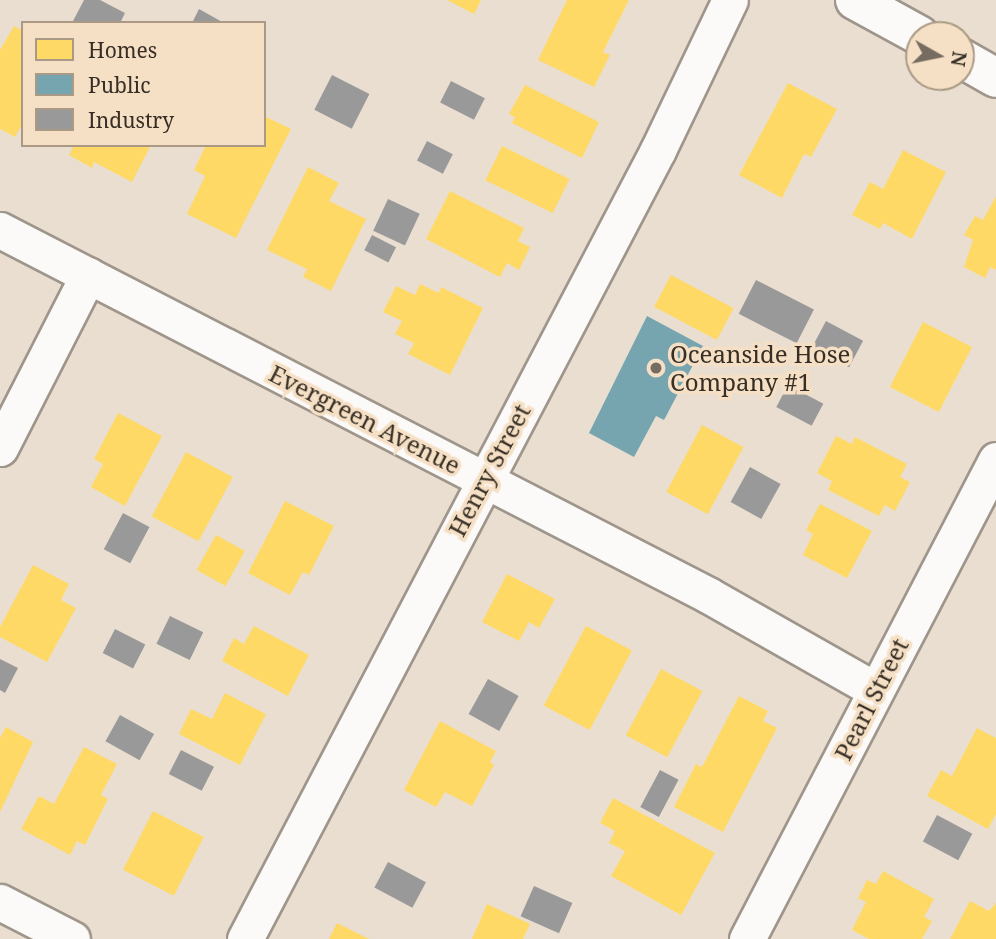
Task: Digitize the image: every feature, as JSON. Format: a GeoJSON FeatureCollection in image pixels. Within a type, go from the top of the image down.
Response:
{"type":"FeatureCollection","features":[{"type":"Feature","properties":{"kind":"main road"},"geometry":{"type":"LineString","coordinates":[[855,0],[905,27]]}},
{"type":"Feature","properties":{"kind":"main road"},"geometry":{"type":"LineString","coordinates":[[975,66],[996,78]]}},
{"type":"Feature","properties":{"kind":"street","name":"Henry Street"},"geometry":{"type":"LineString","coordinates":[[245,939],[658,150],[730,0]]}},
{"type":"Feature","properties":{"kind":"street","name":"Evergreen Avenue"},"geometry":{"type":"LineString","coordinates":[[0,230],[708,595],[875,690]]}},
{"type":"Feature","properties":{"kind":"street"},"geometry":{"type":"LineString","coordinates":[[0,448],[88,275]]}},
{"type":"Feature","properties":{"kind":"street","name":"Pearl Street"},"geometry":{"type":"LineString","coordinates":[[747,939],[996,460]]}},
{"type":"Feature","properties":{"kind":"street"},"geometry":{"type":"LineString","coordinates":[[0,902],[72,939]]}},
{"type":"Feature","properties":{"kind":"building: Homes"},"geometry":{"type":"Polygon","coordinates":[[[447,0],[481,0],[474,14],[447,0]]]}},
{"type":"Feature","properties":{"kind":"building: Homes"},"geometry":{"type":"Polygon","coordinates":[[[567,0],[629,0],[603,52],[610,55],[594,87],[538,60],[567,0]]]}},
{"type":"Feature","properties":{"kind":"building: Homes"},"geometry":{"type":"Polygon","coordinates":[[[14,26],[21,30],[21,126],[15,137],[0,129],[0,50],[14,26]]]}},
{"type":"Feature","properties":{"kind":"building: Homes"},"geometry":{"type":"Polygon","coordinates":[[[788,83],[837,109],[811,157],[804,154],[782,198],[739,175],[788,83]]]}},
{"type":"Feature","properties":{"kind":"building: Homes"},"geometry":{"type":"Polygon","coordinates":[[[525,85],[599,122],[582,158],[512,123],[515,117],[509,114],[525,85]]]}},
{"type":"Feature","properties":{"kind":"building: Homes"},"geometry":{"type":"Polygon","coordinates":[[[266,117],[291,129],[236,238],[187,214],[205,176],[194,170],[205,147],[266,147],[266,117]]]}},
{"type":"Feature","properties":{"kind":"building: Homes"},"geometry":{"type":"Polygon","coordinates":[[[502,146],[569,179],[553,213],[485,180],[502,146]]]}},
{"type":"Feature","properties":{"kind":"building: Homes"},"geometry":{"type":"Polygon","coordinates":[[[73,147],[150,147],[132,182],[94,162],[92,168],[69,155],[73,147]]]}},
{"type":"Feature","properties":{"kind":"building: Homes"},"geometry":{"type":"Polygon","coordinates":[[[903,150],[946,172],[912,239],[883,223],[880,229],[852,215],[870,182],[883,189],[903,150]]]}},
{"type":"Feature","properties":{"kind":"building: Homes"},"geometry":{"type":"Polygon","coordinates":[[[308,167],[339,183],[329,201],[366,219],[331,291],[303,277],[307,269],[267,250],[308,167]]]}},
{"type":"Feature","properties":{"kind":"building: Homes"},"geometry":{"type":"Polygon","coordinates":[[[450,191],[524,228],[518,241],[530,247],[519,270],[507,263],[500,277],[426,239],[450,191]]]}},
{"type":"Feature","properties":{"kind":"building: Homes"},"geometry":{"type":"Polygon","coordinates":[[[996,196],[996,270],[990,267],[985,278],[964,267],[973,240],[964,235],[975,216],[983,220],[996,196]]]}},
{"type":"Feature","properties":{"kind":"building: Homes"},"geometry":{"type":"Polygon","coordinates":[[[671,275],[734,308],[717,340],[654,307],[671,275]]]}},
{"type":"Feature","properties":{"kind":"building: Homes"},"geometry":{"type":"Polygon","coordinates":[[[420,284],[439,293],[441,287],[483,308],[450,375],[408,354],[414,343],[395,334],[402,321],[383,312],[396,286],[415,295],[420,284]]]}},
{"type":"Feature","properties":{"kind":"building: Homes"},"geometry":{"type":"Polygon","coordinates":[[[923,322],[972,347],[939,412],[890,387],[923,322]]]}},
{"type":"Feature","properties":{"kind":"building: Homes"},"geometry":{"type":"Polygon","coordinates":[[[118,413],[162,436],[125,506],[91,487],[103,464],[94,459],[118,413]]]}},
{"type":"Feature","properties":{"kind":"building: Homes"},"geometry":{"type":"Polygon","coordinates":[[[702,425],[743,447],[708,514],[666,492],[702,425]]]}},
{"type":"Feature","properties":{"kind":"building: Homes"},"geometry":{"type":"Polygon","coordinates":[[[836,436],[852,444],[855,437],[907,464],[900,477],[910,482],[895,511],[885,505],[879,516],[828,490],[832,481],[817,473],[836,436]]]}},
{"type":"Feature","properties":{"kind":"building: Homes"},"geometry":{"type":"Polygon","coordinates":[[[186,452],[233,477],[199,541],[152,516],[186,452]]]}},
{"type":"Feature","properties":{"kind":"building: Homes"},"geometry":{"type":"Polygon","coordinates":[[[285,501],[334,526],[309,575],[303,572],[290,595],[248,573],[285,501]]]}},
{"type":"Feature","properties":{"kind":"building: Homes"},"geometry":{"type":"Polygon","coordinates":[[[820,504],[872,531],[847,578],[803,555],[813,534],[806,530],[820,504]]]}},
{"type":"Feature","properties":{"kind":"building: Homes"},"geometry":{"type":"Polygon","coordinates":[[[216,535],[245,551],[225,586],[197,570],[216,535]]]}},
{"type":"Feature","properties":{"kind":"building: Homes"},"geometry":{"type":"Polygon","coordinates":[[[33,565],[69,584],[61,600],[76,608],[47,662],[0,637],[0,627],[33,565]]]}},
{"type":"Feature","properties":{"kind":"building: Homes"},"geometry":{"type":"Polygon","coordinates":[[[507,574],[555,599],[539,628],[529,622],[519,641],[482,622],[507,574]]]}},
{"type":"Feature","properties":{"kind":"building: Homes"},"geometry":{"type":"Polygon","coordinates":[[[254,626],[309,655],[288,696],[222,661],[234,638],[244,644],[254,626]]]}},
{"type":"Feature","properties":{"kind":"building: Homes"},"geometry":{"type":"Polygon","coordinates":[[[586,626],[632,650],[590,730],[544,705],[586,626]]]}},
{"type":"Feature","properties":{"kind":"building: Homes"},"geometry":{"type":"Polygon","coordinates":[[[661,669],[702,691],[667,757],[626,735],[661,669]]]}},
{"type":"Feature","properties":{"kind":"building: Homes"},"geometry":{"type":"Polygon","coordinates":[[[225,693],[266,714],[240,765],[179,734],[191,709],[212,719],[225,693]]]}},
{"type":"Feature","properties":{"kind":"building: Homes"},"geometry":{"type":"Polygon","coordinates":[[[739,696],[768,711],[763,721],[777,728],[723,832],[674,807],[696,764],[702,767],[739,696]]]}},
{"type":"Feature","properties":{"kind":"building: Homes"},"geometry":{"type":"Polygon","coordinates":[[[440,721],[496,751],[490,762],[494,765],[472,806],[445,792],[436,807],[404,790],[440,721]]]}},
{"type":"Feature","properties":{"kind":"building: Homes"},"geometry":{"type":"Polygon","coordinates":[[[6,727],[33,742],[0,812],[0,738],[6,727]]]}},
{"type":"Feature","properties":{"kind":"building: Homes"},"geometry":{"type":"Polygon","coordinates":[[[977,728],[996,738],[996,814],[988,829],[927,796],[941,770],[952,776],[977,728]]]}},
{"type":"Feature","properties":{"kind":"building: Homes"},"geometry":{"type":"Polygon","coordinates":[[[84,747],[117,764],[101,795],[108,799],[85,845],[77,841],[70,855],[21,829],[39,796],[54,804],[84,747]]]}},
{"type":"Feature","properties":{"kind":"building: Homes"},"geometry":{"type":"Polygon","coordinates":[[[613,798],[715,853],[681,915],[611,876],[625,851],[609,843],[615,831],[600,823],[613,798]]]}},
{"type":"Feature","properties":{"kind":"building: Homes"},"geometry":{"type":"Polygon","coordinates":[[[153,811],[204,837],[174,896],[123,870],[153,811]]]}},
{"type":"Feature","properties":{"kind":"building: Homes"},"geometry":{"type":"Polygon","coordinates":[[[883,871],[934,899],[924,917],[932,921],[922,939],[869,939],[852,930],[866,902],[858,898],[867,880],[876,884],[883,871]]]}},
{"type":"Feature","properties":{"kind":"building: Homes"},"geometry":{"type":"Polygon","coordinates":[[[970,901],[989,911],[996,903],[996,939],[950,939],[970,901]]]}},
{"type":"Feature","properties":{"kind":"building: Homes"},"geometry":{"type":"Polygon","coordinates":[[[487,904],[530,924],[523,939],[472,939],[487,904]]]}},
{"type":"Feature","properties":{"kind":"building: Homes"},"geometry":{"type":"Polygon","coordinates":[[[337,923],[369,939],[329,939],[337,923]]]}},
{"type":"Feature","properties":{"kind":"building: Public","name":"Oceanside Hose Company #1"},"geometry":{"type":"Polygon","coordinates":[[[647,316],[703,346],[664,420],[656,416],[634,457],[589,433],[647,316]]]}},
{"type":"Feature","properties":{"kind":"building: Industry"},"geometry":{"type":"Polygon","coordinates":[[[84,0],[100,0],[125,13],[121,21],[73,21],[84,0]]]}},
{"type":"Feature","properties":{"kind":"building: Industry"},"geometry":{"type":"Polygon","coordinates":[[[199,9],[220,21],[193,21],[199,9]]]}},
{"type":"Feature","properties":{"kind":"building: Industry"},"geometry":{"type":"Polygon","coordinates":[[[332,75],[369,94],[352,129],[314,110],[332,75]]]}},
{"type":"Feature","properties":{"kind":"building: Industry"},"geometry":{"type":"Polygon","coordinates":[[[451,81],[485,98],[474,120],[440,102],[451,81]]]}},
{"type":"Feature","properties":{"kind":"building: Industry"},"geometry":{"type":"Polygon","coordinates":[[[427,141],[453,154],[443,174],[417,161],[427,141]]]}},
{"type":"Feature","properties":{"kind":"building: Industry"},"geometry":{"type":"Polygon","coordinates":[[[388,199],[420,214],[405,246],[373,231],[388,199]]]}},
{"type":"Feature","properties":{"kind":"building: Industry"},"geometry":{"type":"Polygon","coordinates":[[[372,235],[396,247],[388,262],[364,250],[372,235]]]}},
{"type":"Feature","properties":{"kind":"building: Industry"},"geometry":{"type":"Polygon","coordinates":[[[756,280],[814,310],[797,343],[739,314],[756,280]]]}},
{"type":"Feature","properties":{"kind":"building: Industry"},"geometry":{"type":"Polygon","coordinates":[[[826,321],[863,341],[849,367],[812,347],[826,321]]]}},
{"type":"Feature","properties":{"kind":"building: Industry"},"geometry":{"type":"Polygon","coordinates":[[[788,385],[823,404],[812,426],[776,407],[788,385]]]}},
{"type":"Feature","properties":{"kind":"building: Industry"},"geometry":{"type":"Polygon","coordinates":[[[750,467],[781,484],[761,519],[731,502],[750,467]]]}},
{"type":"Feature","properties":{"kind":"building: Industry"},"geometry":{"type":"Polygon","coordinates":[[[123,513],[149,527],[130,563],[104,549],[123,513]]]}},
{"type":"Feature","properties":{"kind":"building: Industry"},"geometry":{"type":"Polygon","coordinates":[[[170,616],[203,632],[190,660],[156,644],[170,616]]]}},
{"type":"Feature","properties":{"kind":"building: Industry"},"geometry":{"type":"Polygon","coordinates":[[[115,629],[145,644],[133,668],[103,653],[115,629]]]}},
{"type":"Feature","properties":{"kind":"building: Industry"},"geometry":{"type":"Polygon","coordinates":[[[0,659],[18,668],[5,693],[0,690],[0,659]]]}},
{"type":"Feature","properties":{"kind":"building: Industry"},"geometry":{"type":"Polygon","coordinates":[[[488,679],[519,696],[499,731],[469,714],[488,679]]]}},
{"type":"Feature","properties":{"kind":"building: Industry"},"geometry":{"type":"Polygon","coordinates":[[[120,715],[154,734],[140,760],[105,741],[120,715]]]}},
{"type":"Feature","properties":{"kind":"building: Industry"},"geometry":{"type":"Polygon","coordinates":[[[181,750],[214,767],[202,791],[169,774],[181,750]]]}},
{"type":"Feature","properties":{"kind":"building: Industry"},"geometry":{"type":"Polygon","coordinates":[[[660,770],[679,780],[659,817],[640,807],[660,770]]]}},
{"type":"Feature","properties":{"kind":"building: Industry"},"geometry":{"type":"Polygon","coordinates":[[[937,815],[972,834],[958,860],[923,841],[937,815]]]}},
{"type":"Feature","properties":{"kind":"building: Industry"},"geometry":{"type":"Polygon","coordinates":[[[388,862],[426,882],[412,908],[374,888],[388,862]]]}},
{"type":"Feature","properties":{"kind":"building: Industry"},"geometry":{"type":"Polygon","coordinates":[[[534,886],[572,903],[559,933],[521,916],[534,886]]]}},
{"type":"Feature","properties":{"kind":"place","name":"Oceanside Hose Company #1"},"geometry":{"type":"Point","coordinates":[656,368]}}]}
